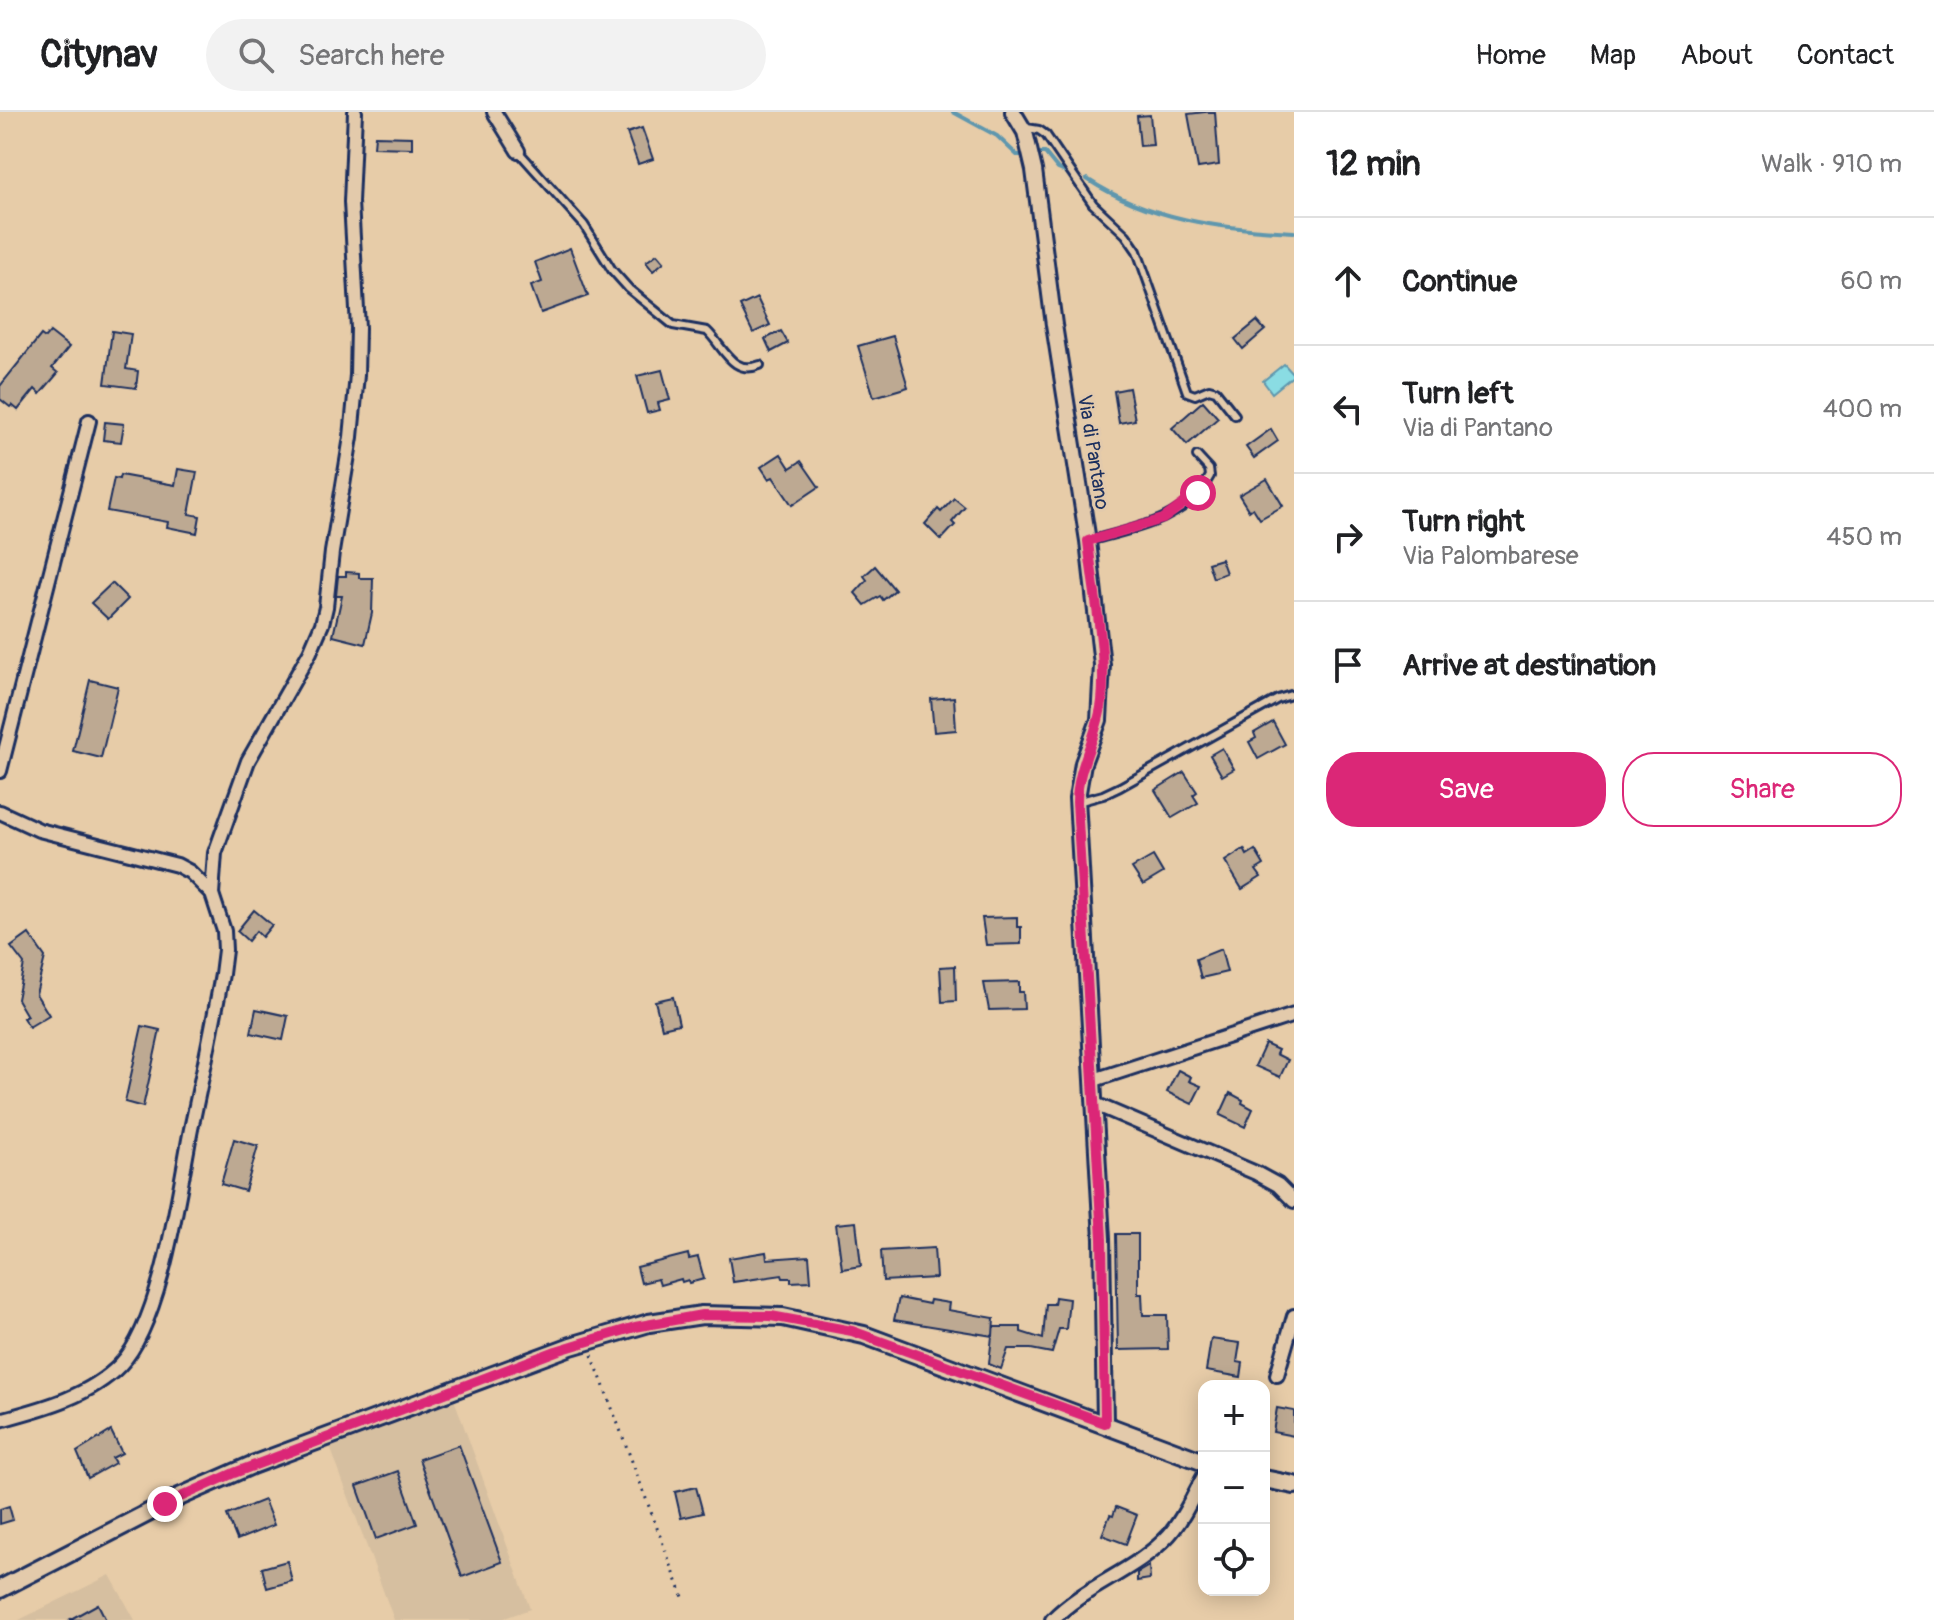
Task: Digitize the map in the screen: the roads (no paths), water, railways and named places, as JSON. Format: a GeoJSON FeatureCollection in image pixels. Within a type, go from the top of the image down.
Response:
{"type":"FeatureCollection","features":[{"type":"Feature","properties":{"kind":"main road"},"geometry":{"type":"LineString","coordinates":[[0,1589],[205,1485],[407,1405],[586,1341],[649,1323],[702,1315],[748,1314],[795,1319],[876,1339],[1198,1460]]}},
{"type":"Feature","properties":{"kind":"main road"},"geometry":{"type":"LineString","coordinates":[[1270,1480],[1294,1485]]}},
{"type":"Feature","properties":{"kind":"street"},"geometry":{"type":"LineString","coordinates":[[0,1420],[51,1405],[101,1381],[125,1360],[146,1325],[173,1219],[222,974],[224,931],[212,894],[215,853],[240,779],[261,735],[315,642],[326,607],[357,375],[358,328],[351,202],[355,112]]}},
{"type":"Feature","properties":{"kind":"street"},"geometry":{"type":"LineString","coordinates":[[494,112],[518,151]]}},
{"type":"Feature","properties":{"kind":"street","name":"Via di Pantano"},"geometry":{"type":"LineString","coordinates":[[1013,112],[1023,128],[1034,170],[1054,325],[1088,541],[1102,665],[1099,720],[1079,780],[1077,802],[1104,1280],[1105,1423]]}},
{"type":"Feature","properties":{"kind":"street"},"geometry":{"type":"LineString","coordinates":[[0,771],[89,421]]}},
{"type":"Feature","properties":{"kind":"street"},"geometry":{"type":"LineString","coordinates":[[0,812],[39,830],[177,865],[190,872],[212,894]]}},
{"type":"Feature","properties":{"kind":"street"},"geometry":{"type":"LineString","coordinates":[[1094,1080],[1294,1015]]}},
{"type":"Feature","properties":{"kind":"street"},"geometry":{"type":"LineString","coordinates":[[1095,1104],[1256,1173],[1278,1185],[1294,1201]]}},
{"type":"Feature","properties":{"kind":"street"},"geometry":{"type":"LineString","coordinates":[[1277,1375],[1294,1316]]}},
{"type":"Feature","properties":{"kind":"street"},"geometry":{"type":"LineString","coordinates":[[1052,1620],[1072,1602],[1163,1540],[1181,1518],[1198,1487]]}},
{"type":"Feature","properties":{"kind":"lane"},"geometry":{"type":"LineString","coordinates":[[1023,128],[1039,130],[1046,135],[1093,204],[1126,235],[1137,251],[1187,392],[1195,395],[1209,389],[1216,391],[1235,415]]}},
{"type":"Feature","properties":{"kind":"lane"},"geometry":{"type":"LineString","coordinates":[[518,151],[584,225],[612,270],[629,289],[673,325],[707,331],[740,367],[760,365]]}},
{"type":"Feature","properties":{"kind":"lane"},"geometry":{"type":"LineString","coordinates":[[1088,541],[1148,525],[1176,512],[1198,493],[1210,476],[1209,469],[1197,456]]}},
{"type":"Feature","properties":{"kind":"lane"},"geometry":{"type":"LineString","coordinates":[[1077,802],[1111,792],[1278,699],[1294,694]]}},
{"type":"Feature","properties":{"kind":"water"},"geometry":{"type":"Polygon","coordinates":[[[1284,364],[1294,375],[1272,393],[1263,381],[1284,364]]]}},
{"type":"Feature","properties":{"kind":"waterway"},"geometry":{"type":"LineString","coordinates":[[953,112],[997,136],[1017,155],[1026,155]]}},
{"type":"Feature","properties":{"kind":"waterway"},"geometry":{"type":"LineString","coordinates":[[1038,153],[1045,153],[1058,169],[1070,174]]}},
{"type":"Feature","properties":{"kind":"waterway"},"geometry":{"type":"LineString","coordinates":[[1087,179],[1135,204],[1187,220],[1294,232]]}}]}
